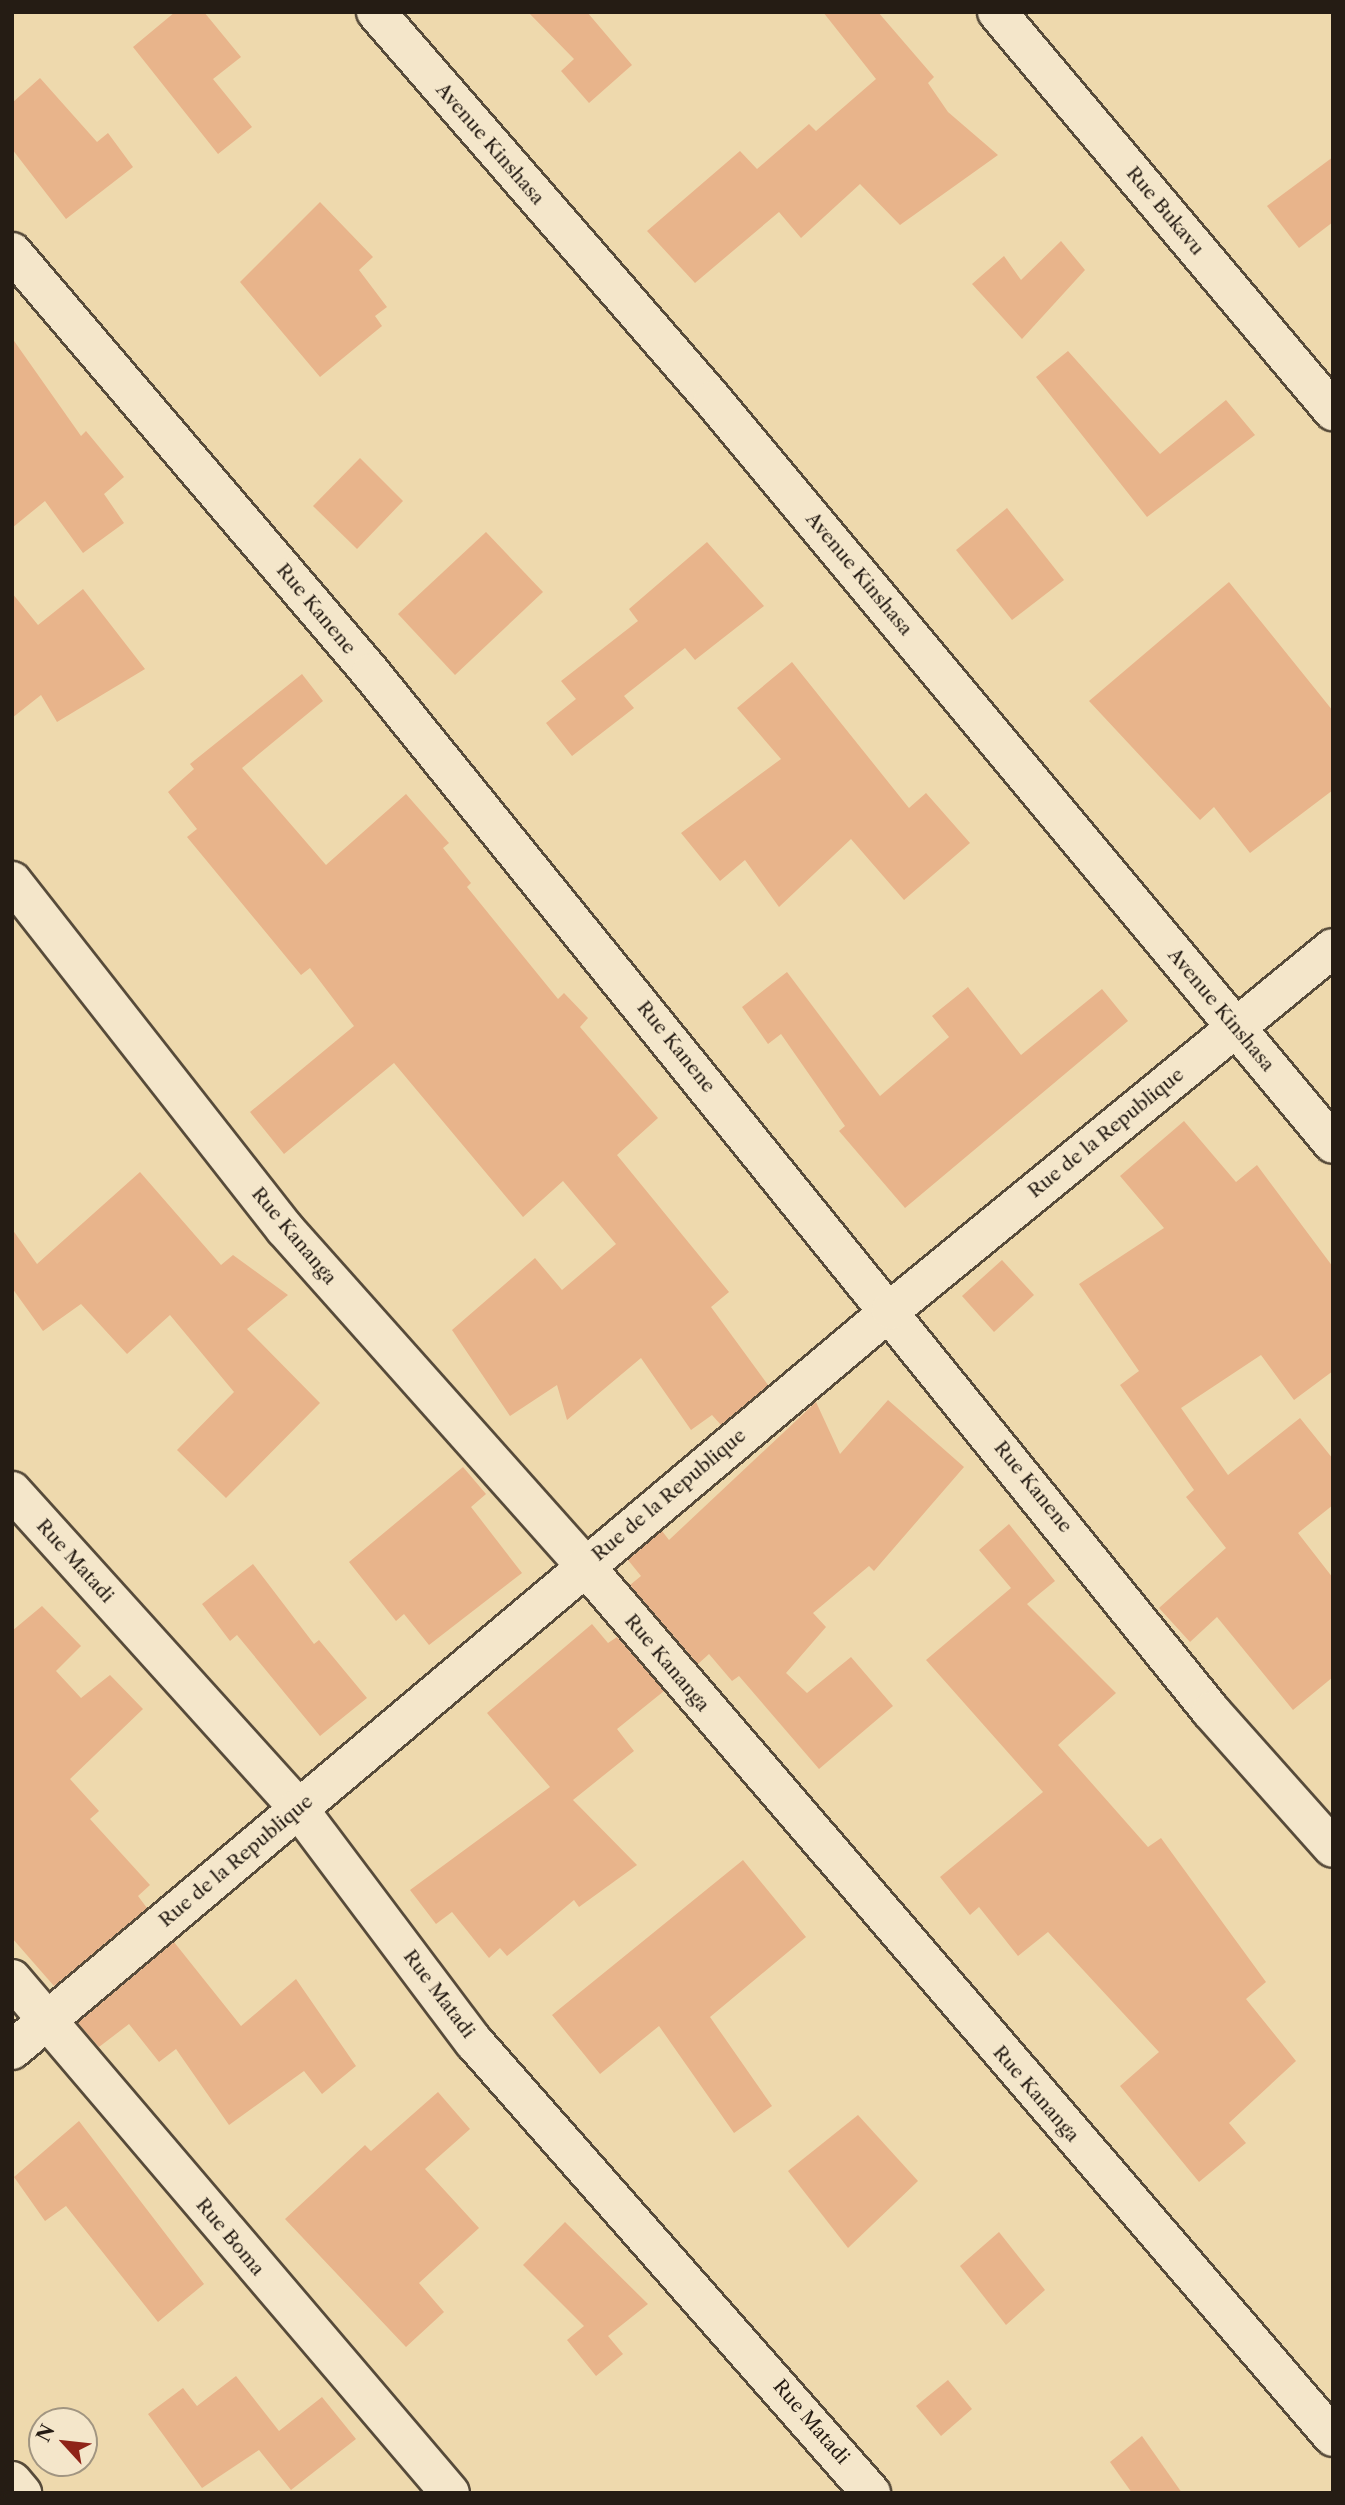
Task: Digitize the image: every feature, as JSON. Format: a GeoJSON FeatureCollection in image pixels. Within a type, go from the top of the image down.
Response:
{"type":"FeatureCollection","features":[{"type":"Feature","properties":{"kind":"street","name":"Avenue Kinshasa"},"geometry":{"type":"LineString","coordinates":[[376,12],[713,400],[1333,1144]]}},
{"type":"Feature","properties":{"kind":"street","name":"Rue Bukavu"},"geometry":{"type":"LineString","coordinates":[[997,12],[1333,411]]}},
{"type":"Feature","properties":{"kind":"street","name":"Rue Kanene"},"geometry":{"type":"LineString","coordinates":[[12,252],[371,673],[891,1310],[1211,1711],[1333,1848]]}},
{"type":"Feature","properties":{"kind":"street","name":"Rue Kananga"},"geometry":{"type":"LineString","coordinates":[[12,881],[285,1229],[584,1566],[1333,2437]]}},
{"type":"Feature","properties":{"kind":"street","name":"Rue de la Republique"},"geometry":{"type":"LineString","coordinates":[[12,2050],[584,1566],[1333,948]]}},
{"type":"Feature","properties":{"kind":"street","name":"Rue Matadi"},"geometry":{"type":"LineString","coordinates":[[12,1492],[298,1808],[474,2042],[872,2493]]}},
{"type":"Feature","properties":{"kind":"street","name":"Rue Boma"},"geometry":{"type":"LineString","coordinates":[[12,1979],[450,2493]]}},
{"type":"Feature","properties":{"kind":"street"},"geometry":{"type":"LineString","coordinates":[[12,2481],[22,2493]]}},
{"type":"Feature","properties":{"kind":"building"},"geometry":{"type":"Polygon","coordinates":[[[175,12],[204,12],[241,57],[213,79],[252,127],[218,154],[133,47],[175,12]]]}},
{"type":"Feature","properties":{"kind":"building"},"geometry":{"type":"Polygon","coordinates":[[[528,12],[587,12],[632,65],[589,103],[561,71],[574,59],[528,12]]]}},
{"type":"Feature","properties":{"kind":"building"},"geometry":{"type":"Polygon","coordinates":[[[823,12],[878,12],[934,77],[928,83],[948,112],[998,155],[900,225],[860,184],[801,238],[779,212],[695,283],[647,231],[740,151],[757,169],[809,124],[816,131],[876,79],[823,12]]]}},
{"type":"Feature","properties":{"kind":"building"},"geometry":{"type":"Polygon","coordinates":[[[40,78],[97,142],[108,133],[133,167],[66,219],[12,149],[12,103],[40,78]]]}},
{"type":"Feature","properties":{"kind":"building"},"geometry":{"type":"Polygon","coordinates":[[[1333,157],[1333,222],[1299,248],[1267,206],[1333,157]]]}},
{"type":"Feature","properties":{"kind":"building"},"geometry":{"type":"Polygon","coordinates":[[[320,202],[373,257],[359,270],[387,307],[375,316],[382,326],[320,377],[240,282],[320,202]]]}},
{"type":"Feature","properties":{"kind":"building"},"geometry":{"type":"Polygon","coordinates":[[[1061,241],[1085,270],[1022,339],[972,284],[1004,256],[1021,280],[1061,241]]]}},
{"type":"Feature","properties":{"kind":"building"},"geometry":{"type":"Polygon","coordinates":[[[12,338],[81,436],[86,431],[124,477],[104,494],[124,523],[83,553],[45,501],[12,528],[12,338]]]}},
{"type":"Feature","properties":{"kind":"building"},"geometry":{"type":"Polygon","coordinates":[[[1068,351],[1160,454],[1226,400],[1255,435],[1147,517],[1036,377],[1068,351]]]}},
{"type":"Feature","properties":{"kind":"building"},"geometry":{"type":"Polygon","coordinates":[[[360,458],[403,501],[357,549],[313,506],[360,458]]]}},
{"type":"Feature","properties":{"kind":"building"},"geometry":{"type":"Polygon","coordinates":[[[1007,508],[1064,580],[1012,620],[956,550],[1007,508]]]}},
{"type":"Feature","properties":{"kind":"building"},"geometry":{"type":"Polygon","coordinates":[[[486,532],[543,592],[455,675],[398,614],[486,532]]]}},
{"type":"Feature","properties":{"kind":"building"},"geometry":{"type":"Polygon","coordinates":[[[707,542],[764,606],[695,660],[685,648],[624,696],[634,708],[572,756],[546,723],[576,699],[561,681],[638,621],[629,609],[707,542]]]}},
{"type":"Feature","properties":{"kind":"building"},"geometry":{"type":"Polygon","coordinates":[[[1229,582],[1333,711],[1333,790],[1250,853],[1214,807],[1200,820],[1089,701],[1229,582]]]}},
{"type":"Feature","properties":{"kind":"building"},"geometry":{"type":"Polygon","coordinates":[[[83,589],[145,669],[57,722],[41,695],[12,718],[12,593],[38,625],[83,589]]]}},
{"type":"Feature","properties":{"kind":"building"},"geometry":{"type":"Polygon","coordinates":[[[792,662],[909,808],[926,793],[970,843],[904,900],[851,839],[779,907],[745,860],[720,881],[681,833],[781,759],[737,708],[792,662]]]}},
{"type":"Feature","properties":{"kind":"building"},"geometry":{"type":"Polygon","coordinates":[[[302,674],[323,701],[242,768],[326,865],[406,794],[449,843],[443,848],[471,883],[467,887],[558,999],[564,993],[588,1018],[580,1027],[658,1118],[617,1155],[729,1292],[711,1307],[768,1385],[721,1425],[712,1415],[691,1430],[641,1358],[567,1420],[557,1385],[510,1416],[452,1330],[535,1258],[562,1290],[616,1244],[563,1181],[523,1217],[394,1063],[284,1154],[250,1112],[354,1026],[310,968],[301,975],[187,837],[197,829],[168,792],[194,769],[190,764],[302,674]]]}},
{"type":"Feature","properties":{"kind":"building"},"geometry":{"type":"Polygon","coordinates":[[[787,972],[880,1096],[949,1037],[932,1016],[968,987],[1021,1055],[1102,989],[1128,1021],[905,1208],[839,1131],[845,1126],[781,1034],[768,1044],[742,1007],[787,972]]]}},
{"type":"Feature","properties":{"kind":"building"},"geometry":{"type":"Polygon","coordinates":[[[1184,1121],[1236,1182],[1257,1165],[1333,1267],[1333,1371],[1294,1400],[1261,1355],[1181,1408],[1228,1475],[1300,1418],[1333,1459],[1333,1505],[1298,1533],[1333,1578],[1333,1677],[1293,1710],[1217,1617],[1190,1642],[1159,1608],[1226,1548],[1186,1497],[1194,1490],[1120,1385],[1139,1371],[1079,1284],[1164,1228],[1120,1176],[1184,1121]]]}},
{"type":"Feature","properties":{"kind":"building"},"geometry":{"type":"Polygon","coordinates":[[[140,1172],[221,1265],[233,1255],[288,1295],[247,1329],[320,1403],[226,1498],[177,1450],[234,1392],[170,1315],[127,1354],[81,1304],[43,1331],[12,1288],[12,1229],[37,1264],[140,1172]]]}},
{"type":"Feature","properties":{"kind":"building"},"geometry":{"type":"Polygon","coordinates":[[[1002,1260],[1034,1295],[994,1332],[962,1296],[1002,1260]]]}},
{"type":"Feature","properties":{"kind":"building"},"geometry":{"type":"Polygon","coordinates":[[[888,1400],[964,1467],[874,1571],[869,1566],[813,1613],[826,1627],[786,1673],[807,1693],[851,1657],[893,1706],[819,1769],[739,1676],[732,1681],[709,1654],[698,1664],[630,1585],[641,1576],[628,1560],[662,1531],[669,1540],[816,1402],[840,1454],[888,1400]]]}},
{"type":"Feature","properties":{"kind":"building"},"geometry":{"type":"Polygon","coordinates":[[[463,1467],[486,1494],[471,1507],[522,1573],[429,1645],[404,1614],[396,1621],[349,1562],[463,1467]]]}},
{"type":"Feature","properties":{"kind":"building"},"geometry":{"type":"Polygon","coordinates":[[[1009,1524],[1055,1581],[1027,1604],[1116,1693],[1058,1745],[1148,1847],[1161,1838],[1266,1982],[1246,1999],[1296,2061],[1229,2123],[1246,2143],[1199,2182],[1120,2086],[1159,2052],[1048,1932],[1018,1956],[979,1907],[970,1915],[940,1877],[1043,1792],[926,1660],[1011,1588],[979,1550],[1009,1524]]]}},
{"type":"Feature","properties":{"kind":"building"},"geometry":{"type":"Polygon","coordinates":[[[253,1564],[314,1644],[319,1640],[367,1698],[320,1736],[237,1635],[230,1641],[202,1604],[253,1564]]]}},
{"type":"Feature","properties":{"kind":"building"},"geometry":{"type":"Polygon","coordinates":[[[42,1606],[81,1646],[56,1671],[81,1698],[110,1675],[143,1709],[70,1779],[99,1811],[90,1819],[150,1885],[138,1896],[147,1908],[54,1986],[12,1938],[12,1631],[42,1606]]]}},
{"type":"Feature","properties":{"kind":"building"},"geometry":{"type":"Polygon","coordinates":[[[592,1624],[608,1643],[617,1637],[664,1691],[617,1729],[634,1751],[573,1800],[637,1865],[579,1907],[574,1900],[507,1956],[500,1948],[489,1958],[452,1912],[436,1924],[410,1890],[550,1787],[487,1713],[592,1624]]]}},
{"type":"Feature","properties":{"kind":"building"},"geometry":{"type":"Polygon","coordinates":[[[743,1860],[806,1937],[710,2017],[772,2106],[734,2133],[659,2026],[600,2074],[552,2015],[743,1860]]]}},
{"type":"Feature","properties":{"kind":"building"},"geometry":{"type":"Polygon","coordinates":[[[174,1942],[241,2026],[296,1979],[356,2066],[322,2094],[304,2071],[229,2125],[176,2049],[159,2062],[129,2024],[99,2047],[78,2023],[174,1942]]]}},
{"type":"Feature","properties":{"kind":"building"},"geometry":{"type":"Polygon","coordinates":[[[438,2092],[470,2129],[425,2169],[479,2228],[419,2283],[444,2312],[406,2347],[285,2219],[365,2145],[371,2151],[438,2092]]]}},
{"type":"Feature","properties":{"kind":"building"},"geometry":{"type":"Polygon","coordinates":[[[858,2115],[918,2181],[848,2248],[788,2171],[858,2115]]]}},
{"type":"Feature","properties":{"kind":"building"},"geometry":{"type":"Polygon","coordinates":[[[79,2121],[204,2284],[158,2322],[66,2206],[45,2221],[14,2177],[79,2121]]]}},
{"type":"Feature","properties":{"kind":"building"},"geometry":{"type":"Polygon","coordinates":[[[565,2222],[648,2304],[608,2336],[623,2354],[596,2376],[567,2340],[584,2326],[523,2265],[565,2222]]]}},
{"type":"Feature","properties":{"kind":"building"},"geometry":{"type":"Polygon","coordinates":[[[999,2232],[1045,2290],[1006,2325],[960,2266],[999,2232]]]}},
{"type":"Feature","properties":{"kind":"building"},"geometry":{"type":"Polygon","coordinates":[[[236,2376],[279,2431],[322,2397],[356,2439],[291,2490],[259,2450],[202,2488],[148,2414],[183,2388],[197,2406],[236,2376]]]}},
{"type":"Feature","properties":{"kind":"building"},"geometry":{"type":"Polygon","coordinates":[[[948,2380],[972,2409],[941,2436],[916,2406],[948,2380]]]}},
{"type":"Feature","properties":{"kind":"building"},"geometry":{"type":"Polygon","coordinates":[[[1142,2436],[1182,2493],[1132,2493],[1110,2462],[1142,2436]]]}}]}
